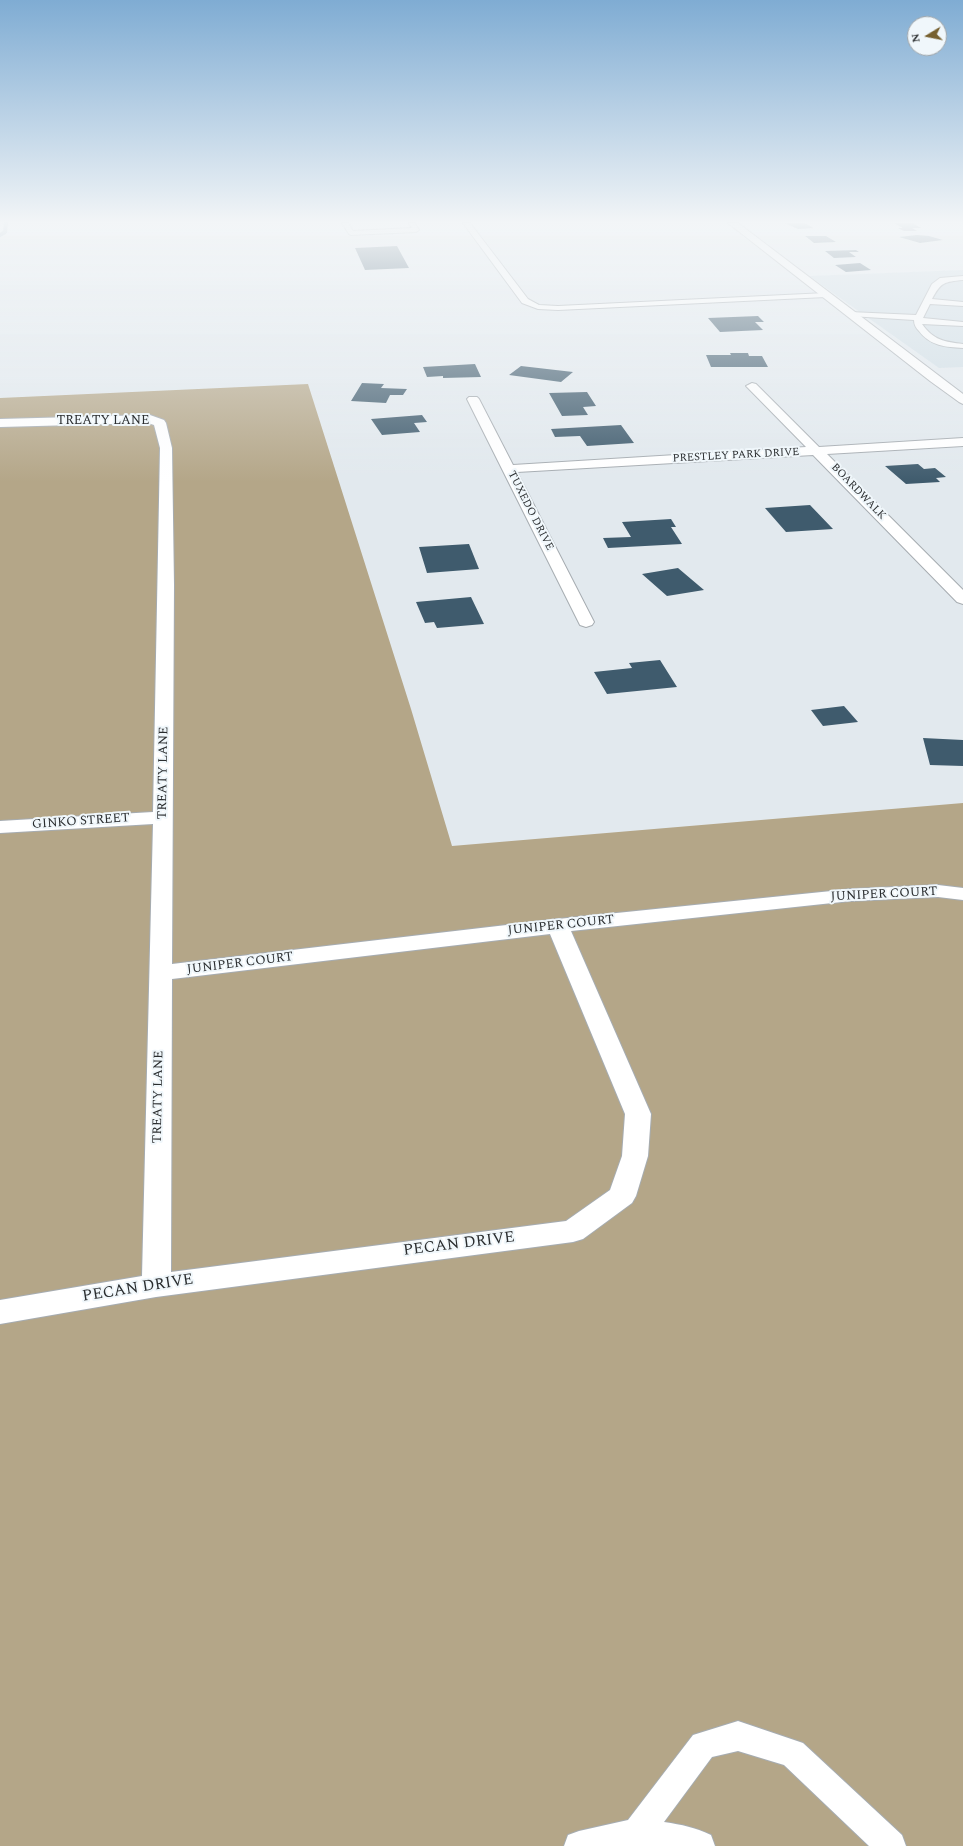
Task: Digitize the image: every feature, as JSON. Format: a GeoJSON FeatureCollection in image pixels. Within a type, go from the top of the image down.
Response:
{"type":"FeatureCollection","features":[{"type":"Feature","properties":{"kind":"street"},"geometry":{"type":"LineString","coordinates":[[844,309],[899,353],[963,400]]}},
{"type":"Feature","properties":{"kind":"street","name":"BOARDWALK"},"geometry":{"type":"LineString","coordinates":[[752,386],[962,599]]}},
{"type":"Feature","properties":{"kind":"street","name":"TUXEDO DRIVE"},"geometry":{"type":"LineString","coordinates":[[473,399],[586,622]]}},
{"type":"Feature","properties":{"kind":"street","name":"TREATY LANE"},"geometry":{"type":"LineString","coordinates":[[0,423],[150,419],[160,423],[166,448],[166,585],[156,1285]]}},
{"type":"Feature","properties":{"kind":"street","name":"PRESTLEY PARK DRIVE"},"geometry":{"type":"LineString","coordinates":[[508,469],[963,442]]}},
{"type":"Feature","properties":{"kind":"street","name":"GINKO STREET"},"geometry":{"type":"LineString","coordinates":[[0,827],[163,817]]}},
{"type":"Feature","properties":{"kind":"street","name":"JUNIPER COURT"},"geometry":{"type":"LineString","coordinates":[[161,973],[558,926],[851,895],[938,890],[963,894]]}},
{"type":"Feature","properties":{"kind":"street","name":"PECAN DRIVE"},"geometry":{"type":"LineString","coordinates":[[0,1312],[156,1285],[573,1230],[622,1196],[635,1156],[638,1114],[558,926]]}},
{"type":"Feature","properties":{"kind":"lane"},"geometry":{"type":"LineString","coordinates":[[924,309],[918,324],[927,338],[939,344],[963,346]]}},
{"type":"Feature","properties":{"kind":"lane"},"geometry":{"type":"LineString","coordinates":[[850,314],[922,315],[963,324]]}},
{"type":"Feature","properties":{"kind":"lane"},"geometry":{"type":"LineString","coordinates":[[921,330],[935,331]]}},
{"type":"Feature","properties":{"kind":"lane"},"geometry":{"type":"LineString","coordinates":[[637,1834],[703,1745],[738,1736],[793,1753],[891,1846]]}},
{"type":"Feature","properties":{"kind":"lane"},"geometry":{"type":"LineString","coordinates":[[578,1846],[637,1834],[690,1841],[700,1846]]}},
{"type":"Feature","properties":{"kind":"shaded area"},"geometry":{"type":"Polygon","coordinates":[[[856,309],[963,309],[963,367],[939,368],[856,309]]]}},
{"type":"Feature","properties":{"kind":"shaded area"},"geometry":{"type":"Polygon","coordinates":[[[308,384],[411,709],[452,846],[963,803],[963,1846],[0,1846],[0,398],[308,384]]]}},
{"type":"Feature","properties":{"kind":"building"},"geometry":{"type":"Polygon","coordinates":[[[758,316],[764,322],[755,322],[763,330],[720,332],[708,318],[758,316]]]}},
{"type":"Feature","properties":{"kind":"building"},"geometry":{"type":"Polygon","coordinates":[[[730,353],[748,353],[749,356],[762,356],[768,367],[711,367],[706,355],[731,355],[730,353]]]}},
{"type":"Feature","properties":{"kind":"building"},"geometry":{"type":"Polygon","coordinates":[[[475,364],[481,377],[427,377],[423,367],[475,364]]]}},
{"type":"Feature","properties":{"kind":"building"},"geometry":{"type":"Polygon","coordinates":[[[521,366],[573,372],[561,382],[509,375],[521,366]]]}},
{"type":"Feature","properties":{"kind":"building"},"geometry":{"type":"Polygon","coordinates":[[[362,383],[384,384],[381,388],[407,389],[403,395],[390,395],[386,403],[351,401],[362,383]]]}},
{"type":"Feature","properties":{"kind":"building"},"geometry":{"type":"Polygon","coordinates":[[[587,392],[596,406],[583,407],[588,415],[562,416],[549,393],[587,392]]]}},
{"type":"Feature","properties":{"kind":"building"},"geometry":{"type":"Polygon","coordinates":[[[422,415],[427,422],[414,423],[420,432],[382,435],[371,419],[422,415]]]}},
{"type":"Feature","properties":{"kind":"building"},"geometry":{"type":"Polygon","coordinates":[[[621,425],[634,443],[587,446],[580,436],[555,437],[551,429],[621,425]]]}},
{"type":"Feature","properties":{"kind":"building"},"geometry":{"type":"Polygon","coordinates":[[[918,464],[924,469],[935,468],[946,477],[936,478],[940,482],[906,484],[885,466],[918,464]]]}},
{"type":"Feature","properties":{"kind":"building"},"geometry":{"type":"Polygon","coordinates":[[[810,505],[833,529],[786,532],[765,508],[810,505]]]}},
{"type":"Feature","properties":{"kind":"building"},"geometry":{"type":"Polygon","coordinates":[[[671,519],[676,527],[671,527],[682,544],[608,548],[603,538],[631,537],[622,522],[671,519]]]}},
{"type":"Feature","properties":{"kind":"building"},"geometry":{"type":"Polygon","coordinates":[[[469,544],[479,569],[427,573],[419,547],[469,544]]]}},
{"type":"Feature","properties":{"kind":"building"},"geometry":{"type":"Polygon","coordinates":[[[678,568],[704,590],[667,596],[642,574],[678,568]]]}},
{"type":"Feature","properties":{"kind":"building"},"geometry":{"type":"Polygon","coordinates":[[[471,597],[484,624],[437,628],[434,622],[425,623],[416,602],[471,597]]]}},
{"type":"Feature","properties":{"kind":"building"},"geometry":{"type":"Polygon","coordinates":[[[660,660],[677,687],[607,694],[594,672],[632,668],[629,663],[660,660]]]}},
{"type":"Feature","properties":{"kind":"building"},"geometry":{"type":"Polygon","coordinates":[[[844,706],[858,722],[823,726],[811,710],[844,706]]]}},
{"type":"Feature","properties":{"kind":"building"},"geometry":{"type":"Polygon","coordinates":[[[923,738],[963,740],[963,766],[930,765],[923,738]]]}}]}
